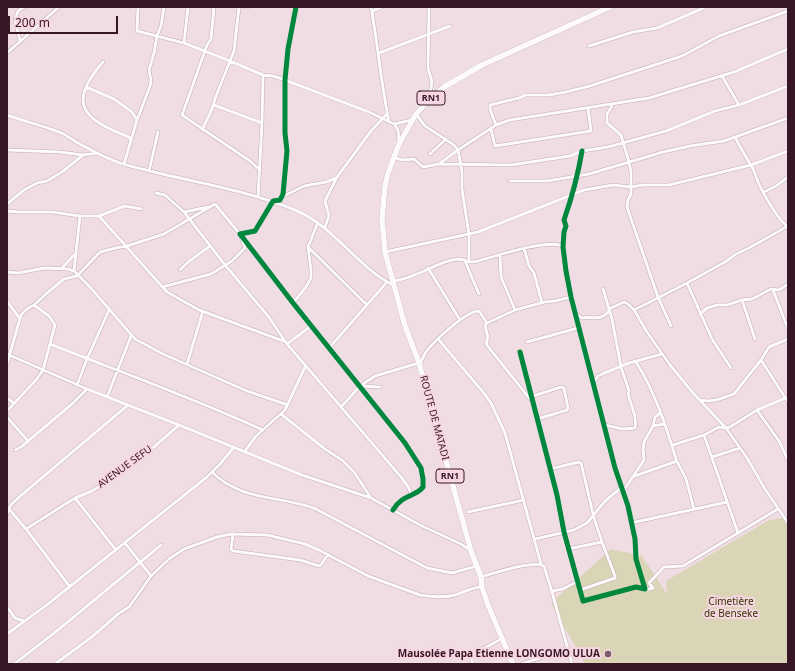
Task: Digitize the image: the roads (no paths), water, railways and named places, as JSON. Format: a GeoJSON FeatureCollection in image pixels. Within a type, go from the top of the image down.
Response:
{"type":"FeatureCollection","features":[{"type":"Feature","properties":{"kind":"highway","name":"RN1"},"geometry":{"type":"LineString","coordinates":[[392,283],[385,252],[382,219],[384,198],[388,173],[393,156],[416,114],[444,87],[458,78],[482,65],[607,8]]}},
{"type":"Feature","properties":{"kind":"highway","name":"ROUTE DE MATADI"},"geometry":{"type":"LineString","coordinates":[[392,283],[405,326],[419,363],[471,551],[481,577],[482,587],[501,639],[513,664]]}},
{"type":"Feature","properties":{"kind":"street"},"geometry":{"type":"LineString","coordinates":[[20,42],[15,20],[18,11],[24,7]]}},
{"type":"Feature","properties":{"kind":"street"},"geometry":{"type":"LineString","coordinates":[[7,53],[59,7]]}},
{"type":"Feature","properties":{"kind":"street"},"geometry":{"type":"LineString","coordinates":[[138,7],[137,30],[184,43],[263,75],[285,80],[369,112],[394,124],[412,120]]}},
{"type":"Feature","properties":{"kind":"street"},"geometry":{"type":"LineString","coordinates":[[124,164],[137,120],[150,86],[151,80],[149,70],[164,7]]}},
{"type":"Feature","properties":{"kind":"street"},"geometry":{"type":"LineString","coordinates":[[184,43],[188,7]]}},
{"type":"Feature","properties":{"kind":"street"},"geometry":{"type":"LineString","coordinates":[[214,7],[211,39],[182,114],[185,118],[250,161],[260,170]]}},
{"type":"Feature","properties":{"kind":"street"},"geometry":{"type":"LineString","coordinates":[[202,130],[214,105],[234,51],[239,7],[248,7]]}},
{"type":"Feature","properties":{"kind":"street"},"geometry":{"type":"LineString","coordinates":[[282,197],[287,150],[285,133],[285,80],[288,49],[296,7]]}},
{"type":"Feature","properties":{"kind":"street"},"geometry":{"type":"LineString","coordinates":[[382,7],[372,9],[379,53],[382,85],[389,122]]}},
{"type":"Feature","properties":{"kind":"street"},"geometry":{"type":"LineString","coordinates":[[429,7],[428,68],[432,82],[429,100]]}},
{"type":"Feature","properties":{"kind":"street"},"geometry":{"type":"LineString","coordinates":[[589,46],[633,32],[658,28],[706,7]]}},
{"type":"Feature","properties":{"kind":"street"},"geometry":{"type":"LineString","coordinates":[[496,126],[490,110],[490,105],[526,96],[557,94],[590,86],[682,56],[719,36],[788,11]]}},
{"type":"Feature","properties":{"kind":"street"},"geometry":{"type":"LineString","coordinates":[[379,53],[450,26]]}},
{"type":"Feature","properties":{"kind":"street"},"geometry":{"type":"LineString","coordinates":[[439,164],[491,129],[510,120],[649,98],[704,80],[722,76],[788,49]]}},
{"type":"Feature","properties":{"kind":"street"},"geometry":{"type":"LineString","coordinates":[[103,62],[91,77],[83,94],[82,102],[89,115],[98,122],[129,137],[131,144]]}},
{"type":"Feature","properties":{"kind":"street"},"geometry":{"type":"LineString","coordinates":[[258,197],[263,75]]}},
{"type":"Feature","properties":{"kind":"street"},"geometry":{"type":"LineString","coordinates":[[722,76],[739,105]]}},
{"type":"Feature","properties":{"kind":"street"},"geometry":{"type":"LineString","coordinates":[[393,156],[402,160],[414,158],[421,167],[439,164],[510,165],[570,156],[660,133],[715,111],[739,105],[788,86]]}},
{"type":"Feature","properties":{"kind":"street"},"geometry":{"type":"LineString","coordinates":[[86,87],[114,99],[132,112],[137,120]]}},
{"type":"Feature","properties":{"kind":"street"},"geometry":{"type":"LineString","coordinates":[[613,104],[607,114],[607,124],[621,135],[631,172],[631,194],[627,207],[658,297],[671,326]]}},
{"type":"Feature","properties":{"kind":"street"},"geometry":{"type":"LineString","coordinates":[[214,105],[262,123]]}},
{"type":"Feature","properties":{"kind":"street"},"geometry":{"type":"LineString","coordinates":[[491,129],[495,146],[591,130],[588,108]]}},
{"type":"Feature","properties":{"kind":"street"},"geometry":{"type":"LineString","coordinates":[[325,228],[329,216],[325,202],[337,177],[371,131],[387,114]]}},
{"type":"Feature","properties":{"kind":"street"},"geometry":{"type":"LineString","coordinates":[[416,114],[425,126],[446,139],[458,150],[461,165],[463,200],[469,235],[467,262],[479,294]]}},
{"type":"Feature","properties":{"kind":"street"},"geometry":{"type":"LineString","coordinates":[[7,116],[57,131],[97,153],[124,164],[258,197],[296,210],[318,222],[365,265],[392,283]]}},
{"type":"Feature","properties":{"kind":"street"},"geometry":{"type":"LineString","coordinates":[[510,181],[547,181],[578,177],[690,146],[724,141],[788,118]]}},
{"type":"Feature","properties":{"kind":"street"},"geometry":{"type":"LineString","coordinates":[[394,124],[398,130],[399,144]]}},
{"type":"Feature","properties":{"kind":"street"},"geometry":{"type":"LineString","coordinates":[[149,171],[158,132]]}},
{"type":"Feature","properties":{"kind":"street"},"geometry":{"type":"LineString","coordinates":[[735,137],[751,165],[759,184],[781,222],[788,226]]}},
{"type":"Feature","properties":{"kind":"street"},"geometry":{"type":"LineString","coordinates":[[430,154],[446,139]]}},
{"type":"Feature","properties":{"kind":"street"},"geometry":{"type":"LineString","coordinates":[[7,150],[60,152],[83,156],[97,153]]}},
{"type":"Feature","properties":{"kind":"street"},"geometry":{"type":"LineString","coordinates":[[385,252],[469,235],[584,190],[613,185],[631,187],[643,185],[669,185],[751,165],[788,151]]}},
{"type":"Feature","properties":{"kind":"street"},"geometry":{"type":"LineString","coordinates":[[582,152],[574,193],[564,220],[566,226],[563,247],[566,271],[578,328],[594,382],[615,468],[623,489],[635,543],[636,559],[645,589]]}},
{"type":"Feature","properties":{"kind":"street"},"geometry":{"type":"LineString","coordinates":[[7,204],[29,187],[39,182],[47,181],[83,156]]}},
{"type":"Feature","properties":{"kind":"street"},"geometry":{"type":"LineString","coordinates":[[272,201],[280,200],[282,197],[304,186],[326,182],[337,177]]}},
{"type":"Feature","properties":{"kind":"street"},"geometry":{"type":"LineString","coordinates":[[764,192],[776,186],[788,177]]}},
{"type":"Feature","properties":{"kind":"street"},"geometry":{"type":"LineString","coordinates":[[156,193],[165,195],[190,219],[225,265],[268,316],[286,343],[406,483],[411,494]]}},
{"type":"Feature","properties":{"kind":"street"},"geometry":{"type":"LineString","coordinates":[[240,234],[255,231],[272,201]]}},
{"type":"Feature","properties":{"kind":"street"},"geometry":{"type":"LineString","coordinates":[[184,212],[215,204],[405,443],[421,468],[423,487],[419,491],[402,499],[393,510]]}},
{"type":"Feature","properties":{"kind":"street"},"geometry":{"type":"LineString","coordinates":[[7,211],[52,212],[80,216],[99,216],[125,206],[141,209]]}},
{"type":"Feature","properties":{"kind":"street"},"geometry":{"type":"LineString","coordinates":[[7,364],[23,312],[34,305],[64,279],[77,276],[100,252],[120,246],[127,246],[164,234],[211,206]]}},
{"type":"Feature","properties":{"kind":"street"},"geometry":{"type":"LineString","coordinates":[[80,216],[74,271],[131,336],[149,347],[247,391],[288,404]]}},
{"type":"Feature","properties":{"kind":"street"},"geometry":{"type":"LineString","coordinates":[[99,216],[168,292],[203,311],[286,343]]}},
{"type":"Feature","properties":{"kind":"street"},"geometry":{"type":"LineString","coordinates":[[293,303],[311,278],[308,247],[318,222]]}},
{"type":"Feature","properties":{"kind":"street"},"geometry":{"type":"LineString","coordinates":[[634,310],[687,283],[788,226]]}},
{"type":"Feature","properties":{"kind":"street"},"geometry":{"type":"LineString","coordinates":[[162,287],[211,274],[232,261],[245,248],[240,234]]}},
{"type":"Feature","properties":{"kind":"street"},"geometry":{"type":"LineString","coordinates":[[330,347],[366,305],[392,283],[428,268],[453,260],[461,259],[467,262],[524,248],[554,243],[560,244],[563,247]]}},
{"type":"Feature","properties":{"kind":"street"},"geometry":{"type":"LineString","coordinates":[[180,270],[188,262],[210,246]]}},
{"type":"Feature","properties":{"kind":"street"},"geometry":{"type":"LineString","coordinates":[[308,247],[366,305]]}},
{"type":"Feature","properties":{"kind":"street"},"geometry":{"type":"LineString","coordinates":[[524,248],[529,266],[534,274],[542,303]]}},
{"type":"Feature","properties":{"kind":"street"},"geometry":{"type":"LineString","coordinates":[[62,268],[76,253]]}},
{"type":"Feature","properties":{"kind":"street"},"geometry":{"type":"LineString","coordinates":[[500,255],[501,277],[515,310]]}},
{"type":"Feature","properties":{"kind":"street"},"geometry":{"type":"LineString","coordinates":[[7,272],[15,274],[37,269],[62,268],[74,271]]}},
{"type":"Feature","properties":{"kind":"street"},"geometry":{"type":"LineString","coordinates":[[428,268],[460,320]]}},
{"type":"Feature","properties":{"kind":"street"},"geometry":{"type":"LineString","coordinates":[[687,283],[712,339],[731,368]]}},
{"type":"Feature","properties":{"kind":"street"},"geometry":{"type":"LineString","coordinates":[[700,314],[707,308],[752,299],[768,290],[779,290],[788,284]]}},
{"type":"Feature","properties":{"kind":"street"},"geometry":{"type":"LineString","coordinates":[[168,292],[170,285]]}},
{"type":"Feature","properties":{"kind":"street"},"geometry":{"type":"LineString","coordinates":[[603,289],[629,391],[628,394],[635,416],[634,419],[636,427],[623,429],[605,425]]}},
{"type":"Feature","properties":{"kind":"street"},"geometry":{"type":"LineString","coordinates":[[773,290],[788,329]]}},
{"type":"Feature","properties":{"kind":"street"},"geometry":{"type":"LineString","coordinates":[[487,323],[515,310],[571,297]]}},
{"type":"Feature","properties":{"kind":"street"},"geometry":{"type":"LineString","coordinates":[[742,300],[755,339]]}},
{"type":"Feature","properties":{"kind":"street"},"geometry":{"type":"LineString","coordinates":[[7,302],[20,319]]}},
{"type":"Feature","properties":{"kind":"street"},"geometry":{"type":"LineString","coordinates":[[575,313],[582,318],[588,317],[594,319],[605,315],[609,310],[624,302],[628,304],[634,310],[662,354],[699,399],[726,428],[788,523]]}},
{"type":"Feature","properties":{"kind":"street"},"geometry":{"type":"LineString","coordinates":[[7,411],[36,380],[43,370],[50,344],[55,323],[49,316],[34,305]]}},
{"type":"Feature","properties":{"kind":"street"},"geometry":{"type":"LineString","coordinates":[[77,385],[87,358],[109,310]]}},
{"type":"Feature","properties":{"kind":"street"},"geometry":{"type":"LineString","coordinates":[[187,364],[203,311]]}},
{"type":"Feature","properties":{"kind":"street"},"geometry":{"type":"LineString","coordinates":[[341,407],[360,386],[379,374],[419,363],[427,351],[438,340],[460,320],[473,311],[480,312],[487,323],[485,326],[488,337],[486,344],[531,399]]}},
{"type":"Feature","properties":{"kind":"street"},"geometry":{"type":"LineString","coordinates":[[286,343],[311,326]]}},
{"type":"Feature","properties":{"kind":"street"},"geometry":{"type":"LineString","coordinates":[[527,342],[578,328]]}},
{"type":"Feature","properties":{"kind":"street"},"geometry":{"type":"LineString","coordinates":[[107,397],[131,336]]}},
{"type":"Feature","properties":{"kind":"street"},"geometry":{"type":"LineString","coordinates":[[438,340],[491,403],[505,433],[572,664]]}},
{"type":"Feature","properties":{"kind":"street"},"geometry":{"type":"LineString","coordinates":[[699,399],[708,401],[716,400],[734,394],[761,360],[768,347],[788,340]]}},
{"type":"Feature","properties":{"kind":"street"},"geometry":{"type":"LineString","coordinates":[[50,344],[224,412],[263,430]]}},
{"type":"Feature","properties":{"kind":"street"},"geometry":{"type":"LineString","coordinates":[[520,352],[550,469],[568,549],[583,601],[636,587],[645,589],[653,588],[649,583],[664,567],[682,566],[778,509]]}},
{"type":"Feature","properties":{"kind":"street"},"geometry":{"type":"LineString","coordinates":[[594,382],[600,375],[629,363],[662,354]]}},
{"type":"Feature","properties":{"kind":"street"},"geometry":{"type":"LineString","coordinates":[[9,355],[77,385],[302,475],[372,498],[471,551]]}},
{"type":"Feature","properties":{"kind":"street"},"geometry":{"type":"LineString","coordinates":[[673,446],[704,435],[719,427],[726,428],[757,410],[787,399],[761,360]]}},
{"type":"Feature","properties":{"kind":"street"},"geometry":{"type":"LineString","coordinates":[[636,362],[649,385],[673,446],[677,461],[686,480],[694,509]]}},
{"type":"Feature","properties":{"kind":"street"},"geometry":{"type":"LineString","coordinates":[[245,451],[263,430],[282,414],[306,365]]}},
{"type":"Feature","properties":{"kind":"street"},"geometry":{"type":"LineString","coordinates":[[360,386],[380,387]]}},
{"type":"Feature","properties":{"kind":"street"},"geometry":{"type":"LineString","coordinates":[[531,399],[561,387],[564,388],[568,408],[567,410],[537,419]]}},
{"type":"Feature","properties":{"kind":"street"},"geometry":{"type":"LineString","coordinates":[[15,450],[21,447],[72,404],[87,389]]}},
{"type":"Feature","properties":{"kind":"street"},"geometry":{"type":"LineString","coordinates":[[7,398],[14,403]]}},
{"type":"Feature","properties":{"kind":"street"},"geometry":{"type":"LineString","coordinates":[[7,514],[9,507],[29,488],[128,405]]}},
{"type":"Feature","properties":{"kind":"street"},"geometry":{"type":"LineString","coordinates":[[757,410],[779,441],[788,460]]}},
{"type":"Feature","properties":{"kind":"street"},"geometry":{"type":"LineString","coordinates":[[535,539],[574,530],[583,525],[594,516],[605,501],[623,489],[644,460],[643,446],[653,426],[655,417],[660,413]]}},
{"type":"Feature","properties":{"kind":"street"},"geometry":{"type":"LineString","coordinates":[[282,414],[348,466],[372,498]]}},
{"type":"Feature","properties":{"kind":"street"},"geometry":{"type":"LineString","coordinates":[[7,417],[28,441]]}},
{"type":"Feature","properties":{"kind":"street"},"geometry":{"type":"LineString","coordinates":[[653,426],[664,424]]}},
{"type":"Feature","properties":{"kind":"street","name":"AVENUE SEFU"},"geometry":{"type":"LineString","coordinates":[[26,529],[75,498],[92,491],[106,482],[154,447],[179,425]]}},
{"type":"Feature","properties":{"kind":"street"},"geometry":{"type":"LineString","coordinates":[[704,435],[738,533]]}},
{"type":"Feature","properties":{"kind":"street"},"geometry":{"type":"LineString","coordinates":[[7,634],[70,587],[212,472],[234,447]]}},
{"type":"Feature","properties":{"kind":"street"},"geometry":{"type":"LineString","coordinates":[[712,457],[740,448]]}},
{"type":"Feature","properties":{"kind":"street"},"geometry":{"type":"LineString","coordinates":[[632,477],[677,461]]}},
{"type":"Feature","properties":{"kind":"street"},"geometry":{"type":"LineString","coordinates":[[550,469],[580,462],[594,516],[615,576],[614,578],[580,590]]}},
{"type":"Feature","properties":{"kind":"street"},"geometry":{"type":"LineString","coordinates":[[212,472],[224,482],[244,492],[272,500],[301,504],[316,509],[426,568],[452,573],[477,566]]}},
{"type":"Feature","properties":{"kind":"street"},"geometry":{"type":"LineString","coordinates":[[75,498],[116,550]]}},
{"type":"Feature","properties":{"kind":"street"},"geometry":{"type":"LineString","coordinates":[[468,512],[524,500]]}},
{"type":"Feature","properties":{"kind":"street"},"geometry":{"type":"LineString","coordinates":[[631,523],[727,502]]}},
{"type":"Feature","properties":{"kind":"street"},"geometry":{"type":"LineString","coordinates":[[9,507],[70,587]]}},
{"type":"Feature","properties":{"kind":"street"},"geometry":{"type":"LineString","coordinates":[[234,534],[231,549],[233,551],[300,560],[319,566],[328,554]]}},
{"type":"Feature","properties":{"kind":"street"},"geometry":{"type":"LineString","coordinates":[[55,664],[94,636],[118,614],[129,607],[150,576],[162,565],[184,549],[217,537],[234,534],[256,534],[284,538],[328,554],[368,576],[429,597],[446,597],[474,587],[482,587]]}},
{"type":"Feature","properties":{"kind":"street"},"geometry":{"type":"LineString","coordinates":[[568,549],[602,542]]}},
{"type":"Feature","properties":{"kind":"street"},"geometry":{"type":"LineString","coordinates":[[125,543],[150,576]]}},
{"type":"Feature","properties":{"kind":"street"},"geometry":{"type":"LineString","coordinates":[[14,664],[58,630],[161,545]]}},
{"type":"Feature","properties":{"kind":"street"},"geometry":{"type":"LineString","coordinates":[[481,577],[518,567],[542,564]]}},
{"type":"Feature","properties":{"kind":"street"},"geometry":{"type":"LineString","coordinates":[[552,591],[563,589],[578,580]]}},
{"type":"Feature","properties":{"kind":"street"},"geometry":{"type":"LineString","coordinates":[[7,607],[15,618],[24,621]]}},
{"type":"Feature","properties":{"kind":"street"},"geometry":{"type":"LineString","coordinates":[[473,664],[471,658],[472,655],[501,639]]}},
{"type":"Feature","properties":{"kind":"street"},"geometry":{"type":"LineString","coordinates":[[522,664],[568,648]]}},
{"type":"Feature","properties":{"kind":"place","name":"Mausolée Papa Etienne LONGOMO ULUA"},"geometry":{"type":"Point","coordinates":[608,654]}},
{"type":"Feature","properties":{"kind":"park label","name":"Cimetière de Benseke"},"geometry":{"type":"Point","coordinates":[731,608]}}]}
